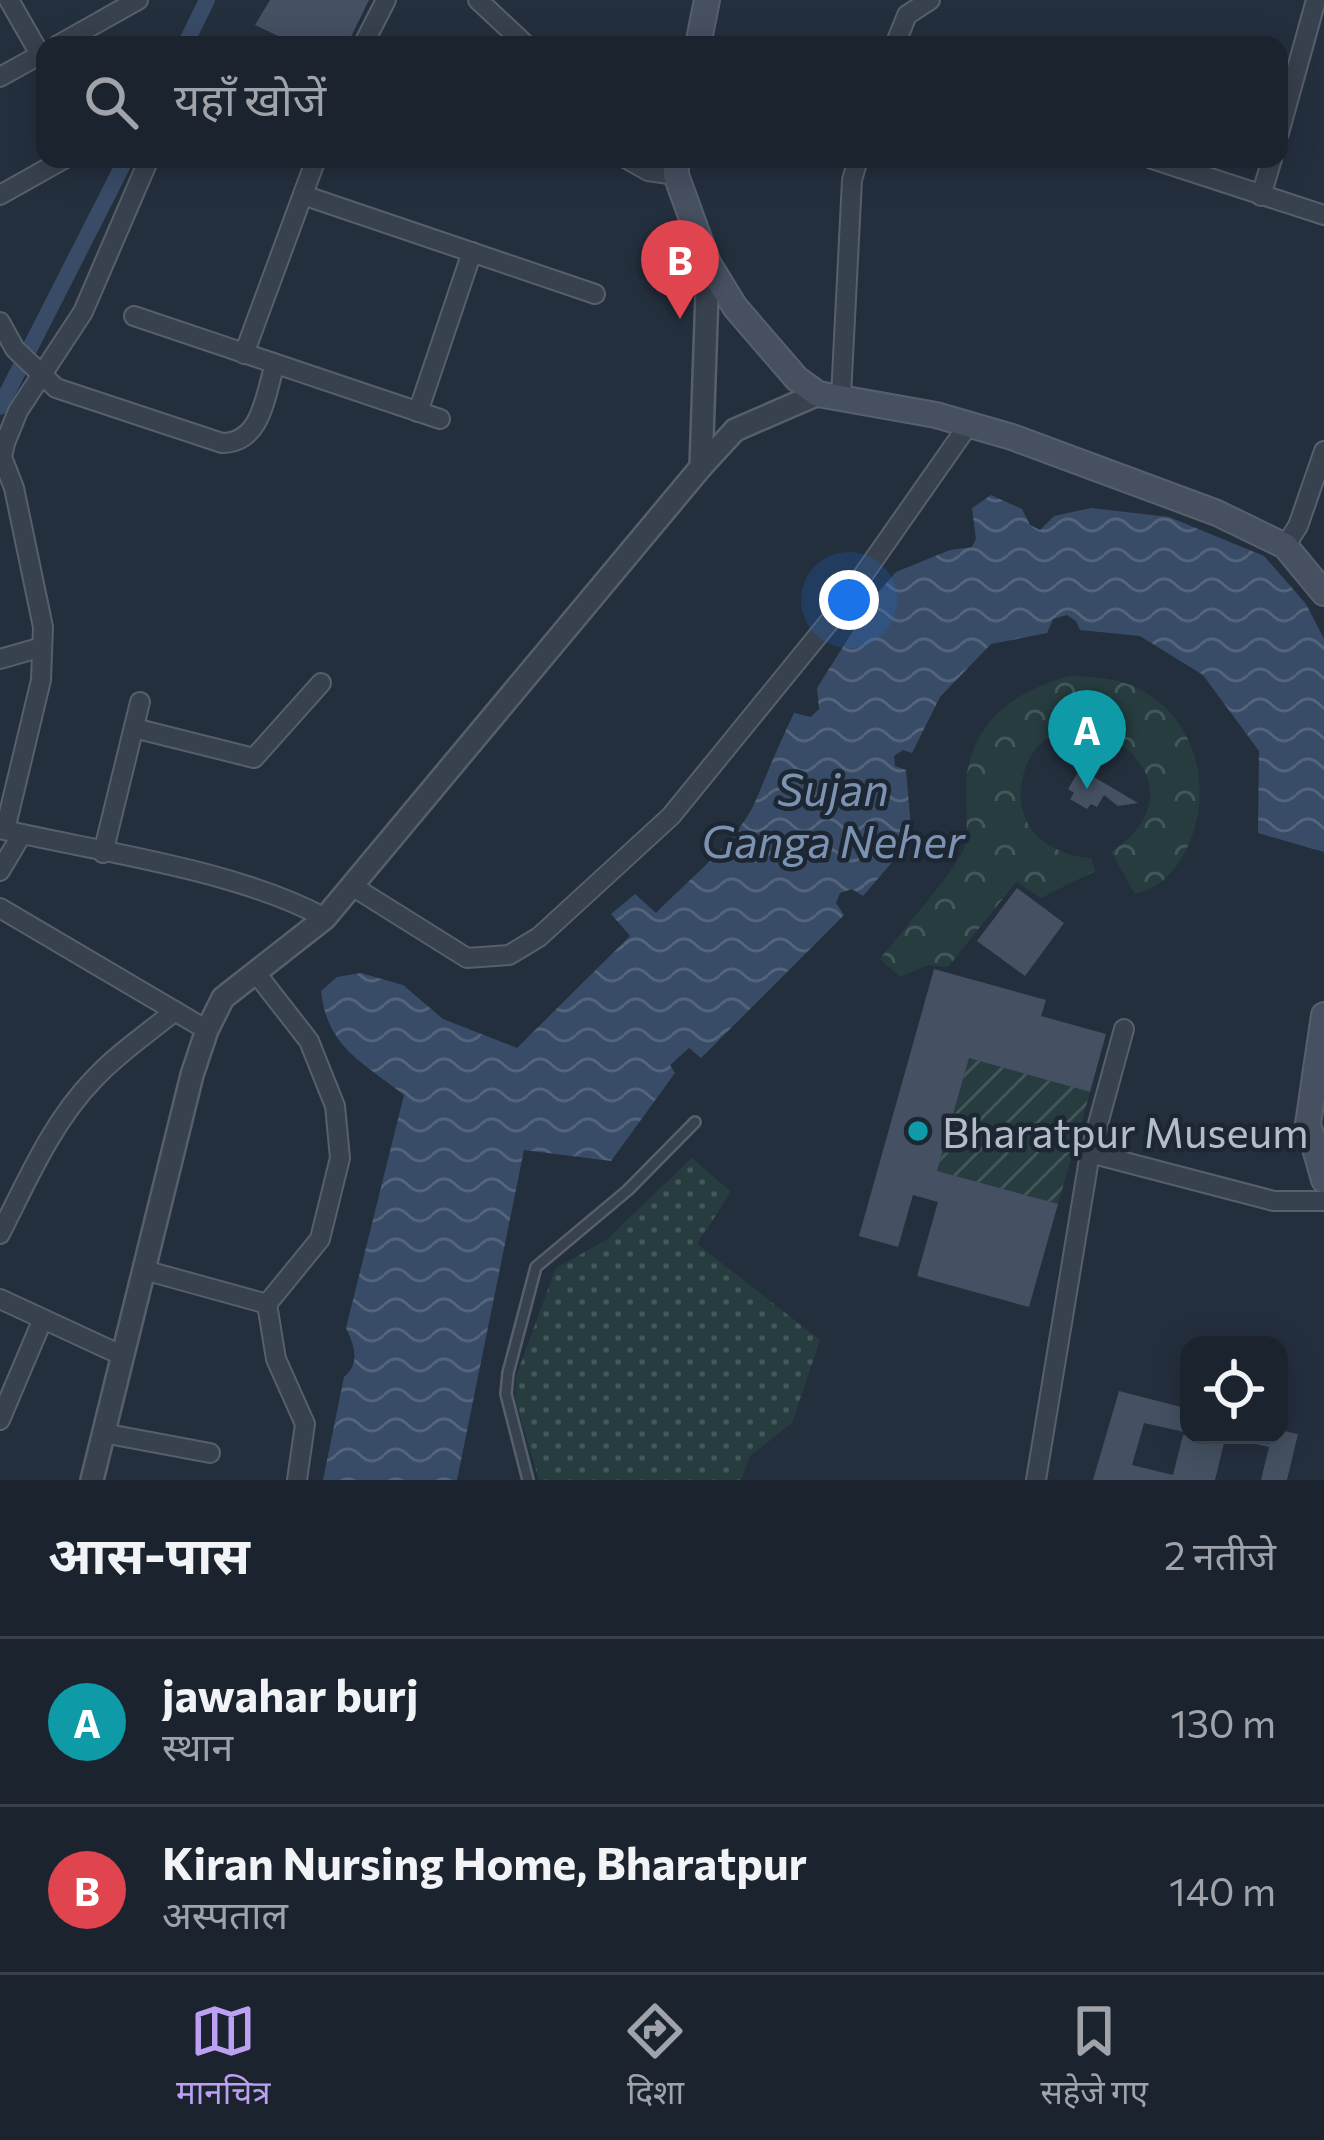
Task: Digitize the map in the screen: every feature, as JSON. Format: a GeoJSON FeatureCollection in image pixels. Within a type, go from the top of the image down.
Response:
{"type":"FeatureCollection","features":[{"type":"Feature","properties":{"kind":"main road"},"geometry":{"type":"LineString","coordinates":[[700,36],[707,0]]}},
{"type":"Feature","properties":{"kind":"main road"},"geometry":{"type":"LineString","coordinates":[[676,168],[709,263],[735,307],[796,379],[829,395],[969,424],[1217,513],[1285,546],[1324,592]]}},
{"type":"Feature","properties":{"kind":"main road"},"geometry":{"type":"LineString","coordinates":[[1324,1015],[1308,1124],[1324,1180]]}},
{"type":"Feature","properties":{"kind":"street"},"geometry":{"type":"LineString","coordinates":[[9,0],[36,38]]}},
{"type":"Feature","properties":{"kind":"street"},"geometry":{"type":"LineString","coordinates":[[77,36],[138,0]]}},
{"type":"Feature","properties":{"kind":"street"},"geometry":{"type":"LineString","coordinates":[[368,36],[386,0]]}},
{"type":"Feature","properties":{"kind":"street"},"geometry":{"type":"LineString","coordinates":[[478,0],[516,36]]}},
{"type":"Feature","properties":{"kind":"street"},"geometry":{"type":"LineString","coordinates":[[899,36],[907,15],[931,0]]}},
{"type":"Feature","properties":{"kind":"street"},"geometry":{"type":"LineString","coordinates":[[1288,101],[1316,0]]}},
{"type":"Feature","properties":{"kind":"street"},"geometry":{"type":"LineString","coordinates":[[0,77],[36,59]]}},
{"type":"Feature","properties":{"kind":"street"},"geometry":{"type":"LineString","coordinates":[[0,195],[48,168]]}},
{"type":"Feature","properties":{"kind":"street"},"geometry":{"type":"LineString","coordinates":[[0,871],[41,680],[43,626],[14,488],[2,457],[18,410],[83,312],[145,168]]}},
{"type":"Feature","properties":{"kind":"street"},"geometry":{"type":"LineString","coordinates":[[244,354],[313,168]]}},
{"type":"Feature","properties":{"kind":"street"},"geometry":{"type":"LineString","coordinates":[[92,1480],[192,1075],[223,998],[325,918],[735,430],[829,395],[855,168]]}},
{"type":"Feature","properties":{"kind":"street"},"geometry":{"type":"LineString","coordinates":[[1179,168],[1324,215]]}},
{"type":"Feature","properties":{"kind":"street"},"geometry":{"type":"LineString","coordinates":[[1262,196],[1270,168]]}},
{"type":"Feature","properties":{"kind":"street"},"geometry":{"type":"LineString","coordinates":[[303,195],[596,294]]}},
{"type":"Feature","properties":{"kind":"street"},"geometry":{"type":"LineString","coordinates":[[418,412],[472,252]]}},
{"type":"Feature","properties":{"kind":"street"},"geometry":{"type":"LineString","coordinates":[[701,467],[709,263]]}},
{"type":"Feature","properties":{"kind":"street"},"geometry":{"type":"LineString","coordinates":[[134,316],[440,418]]}},
{"type":"Feature","properties":{"kind":"street"},"geometry":{"type":"LineString","coordinates":[[0,322],[15,349],[56,388],[223,443],[236,443],[254,429],[274,364]]}},
{"type":"Feature","properties":{"kind":"street"},"geometry":{"type":"LineString","coordinates":[[352,886],[467,958],[509,955],[539,937],[671,816],[838,610],[969,424]]}},
{"type":"Feature","properties":{"kind":"street"},"geometry":{"type":"LineString","coordinates":[[1285,546],[1298,526],[1324,451]]}},
{"type":"Feature","properties":{"kind":"street"},"geometry":{"type":"LineString","coordinates":[[0,659],[42,647]]}},
{"type":"Feature","properties":{"kind":"street"},"geometry":{"type":"LineString","coordinates":[[134,728],[254,758],[321,682]]}},
{"type":"Feature","properties":{"kind":"street"},"geometry":{"type":"LineString","coordinates":[[103,853],[140,702]]}},
{"type":"Feature","properties":{"kind":"street"},"geometry":{"type":"LineString","coordinates":[[9,831],[224,880],[325,918]]}},
{"type":"Feature","properties":{"kind":"street"},"geometry":{"type":"LineString","coordinates":[[0,908],[207,1030]]}},
{"type":"Feature","properties":{"kind":"street"},"geometry":{"type":"LineString","coordinates":[[256,973],[309,1041],[335,1106],[340,1157],[320,1239],[267,1304],[276,1359],[304,1424],[297,1480]]}},
{"type":"Feature","properties":{"kind":"street"},"geometry":{"type":"LineString","coordinates":[[0,1234],[32,1169],[74,1103],[94,1078],[175,1011]]}},
{"type":"Feature","properties":{"kind":"street"},"geometry":{"type":"LineString","coordinates":[[1036,1480],[1090,1153],[1124,1029]]}},
{"type":"Feature","properties":{"kind":"street"},"geometry":{"type":"LineString","coordinates":[[1090,1153],[1274,1202],[1324,1201]]}},
{"type":"Feature","properties":{"kind":"street"},"geometry":{"type":"LineString","coordinates":[[144,1270],[267,1304]]}},
{"type":"Feature","properties":{"kind":"street"},"geometry":{"type":"LineString","coordinates":[[0,1299],[121,1355]]}},
{"type":"Feature","properties":{"kind":"street"},"geometry":{"type":"LineString","coordinates":[[0,1420],[42,1321]]}},
{"type":"Feature","properties":{"kind":"street"},"geometry":{"type":"LineString","coordinates":[[103,1432],[210,1454]]}},
{"type":"Feature","properties":{"kind":"lane"},"geometry":{"type":"LineString","coordinates":[[528,1480],[506,1394],[536,1267],[628,1190],[695,1122]]}},
{"type":"Feature","properties":{"kind":"green space"},"geometry":{"type":"Polygon","coordinates":[[[1069,676],[1133,686],[1155,699],[1187,736],[1195,759],[1199,807],[1184,854],[1164,880],[1135,894],[1111,852],[1142,822],[1150,791],[1141,764],[1119,744],[1091,732],[1062,732],[1037,747],[1022,780],[1023,812],[1037,836],[1061,851],[1091,858],[1095,871],[1041,898],[1016,882],[948,967],[928,965],[900,977],[880,959],[960,857],[967,827],[967,774],[983,731],[1020,696],[1069,676]]]}},
{"type":"Feature","properties":{"kind":"green space"},"geometry":{"type":"Polygon","coordinates":[[[969,1058],[1090,1092],[1058,1204],[937,1171],[969,1058]]]}},
{"type":"Feature","properties":{"kind":"green space"},"geometry":{"type":"Polygon","coordinates":[[[692,1158],[731,1192],[697,1244],[820,1340],[792,1423],[750,1456],[741,1480],[539,1480],[515,1400],[516,1376],[556,1268],[606,1240],[692,1158]]]}},
{"type":"Feature","properties":{"kind":"water","name":"Sujan Ganga Neher"},"geometry":{"type":"Polygon","coordinates":[[[991,495],[1022,509],[1030,525],[1040,530],[1054,516],[1091,508],[1169,517],[1264,556],[1306,604],[1324,639],[1324,852],[1258,833],[1259,751],[1203,675],[1140,636],[1080,630],[1067,615],[1053,619],[1047,633],[991,644],[940,697],[912,753],[903,750],[894,756],[895,766],[906,770],[912,839],[863,896],[852,889],[840,893],[836,903],[844,915],[701,1058],[689,1048],[670,1065],[675,1073],[611,1161],[524,1150],[457,1480],[323,1480],[344,1377],[354,1360],[346,1328],[404,1095],[339,1041],[321,991],[337,977],[361,973],[403,985],[443,1019],[517,1048],[630,936],[611,914],[635,894],[656,913],[725,845],[756,800],[794,713],[811,717],[819,709],[817,688],[875,596],[896,572],[950,550],[972,547],[976,539],[972,508],[991,495]]]}},
{"type":"Feature","properties":{"kind":"building"},"geometry":{"type":"Polygon","coordinates":[[[270,0],[369,0],[351,36],[278,36],[255,25],[270,0]]]}},
{"type":"Feature","properties":{"kind":"building"},"geometry":{"type":"Polygon","coordinates":[[[1080,769],[1138,803],[1118,806],[1104,795],[1097,807],[1091,804],[1087,809],[1070,799],[1074,793],[1068,789],[1080,769]]]}},
{"type":"Feature","properties":{"kind":"building"},"geometry":{"type":"Polygon","coordinates":[[[1017,888],[1064,923],[1025,976],[977,941],[1017,888]]]}},
{"type":"Feature","properties":{"kind":"building","name":"Bharatpur Museum"},"geometry":{"type":"Polygon","coordinates":[[[934,969],[1046,1000],[1041,1016],[1106,1034],[1090,1092],[969,1058],[937,1171],[1058,1204],[1029,1307],[917,1276],[938,1202],[913,1195],[898,1247],[859,1236],[934,969]]]}},
{"type":"Feature","properties":{"kind":"building"},"geometry":{"type":"Polygon","coordinates":[[[1119,1391],[1180,1407],[1180,1431],[1144,1423],[1132,1465],[1173,1475],[1181,1444],[1224,1444],[1215,1480],[1093,1480],[1119,1391]]]}},
{"type":"Feature","properties":{"kind":"building"},"geometry":{"type":"Polygon","coordinates":[[[1288,1432],[1298,1434],[1287,1480],[1261,1480],[1269,1447],[1256,1444],[1288,1444],[1288,1432]]]}},
{"type":"Feature","properties":{"kind":"waterway"},"geometry":{"type":"LineString","coordinates":[[189,36],[207,0]]}},
{"type":"Feature","properties":{"kind":"waterway"},"geometry":{"type":"LineString","coordinates":[[0,407],[121,168]]}},
{"type":"Feature","properties":{"kind":"place","name":"Kiran Nursing Home, Bharatpur"},"geometry":{"type":"Point","coordinates":[680,319]}},
{"type":"Feature","properties":{"kind":"place","name":"jawahar burj"},"geometry":{"type":"Point","coordinates":[1087,789]}},
{"type":"Feature","properties":{"kind":"place","name":"Bharatpur Museum"},"geometry":{"type":"Point","coordinates":[918,1131]}}]}
